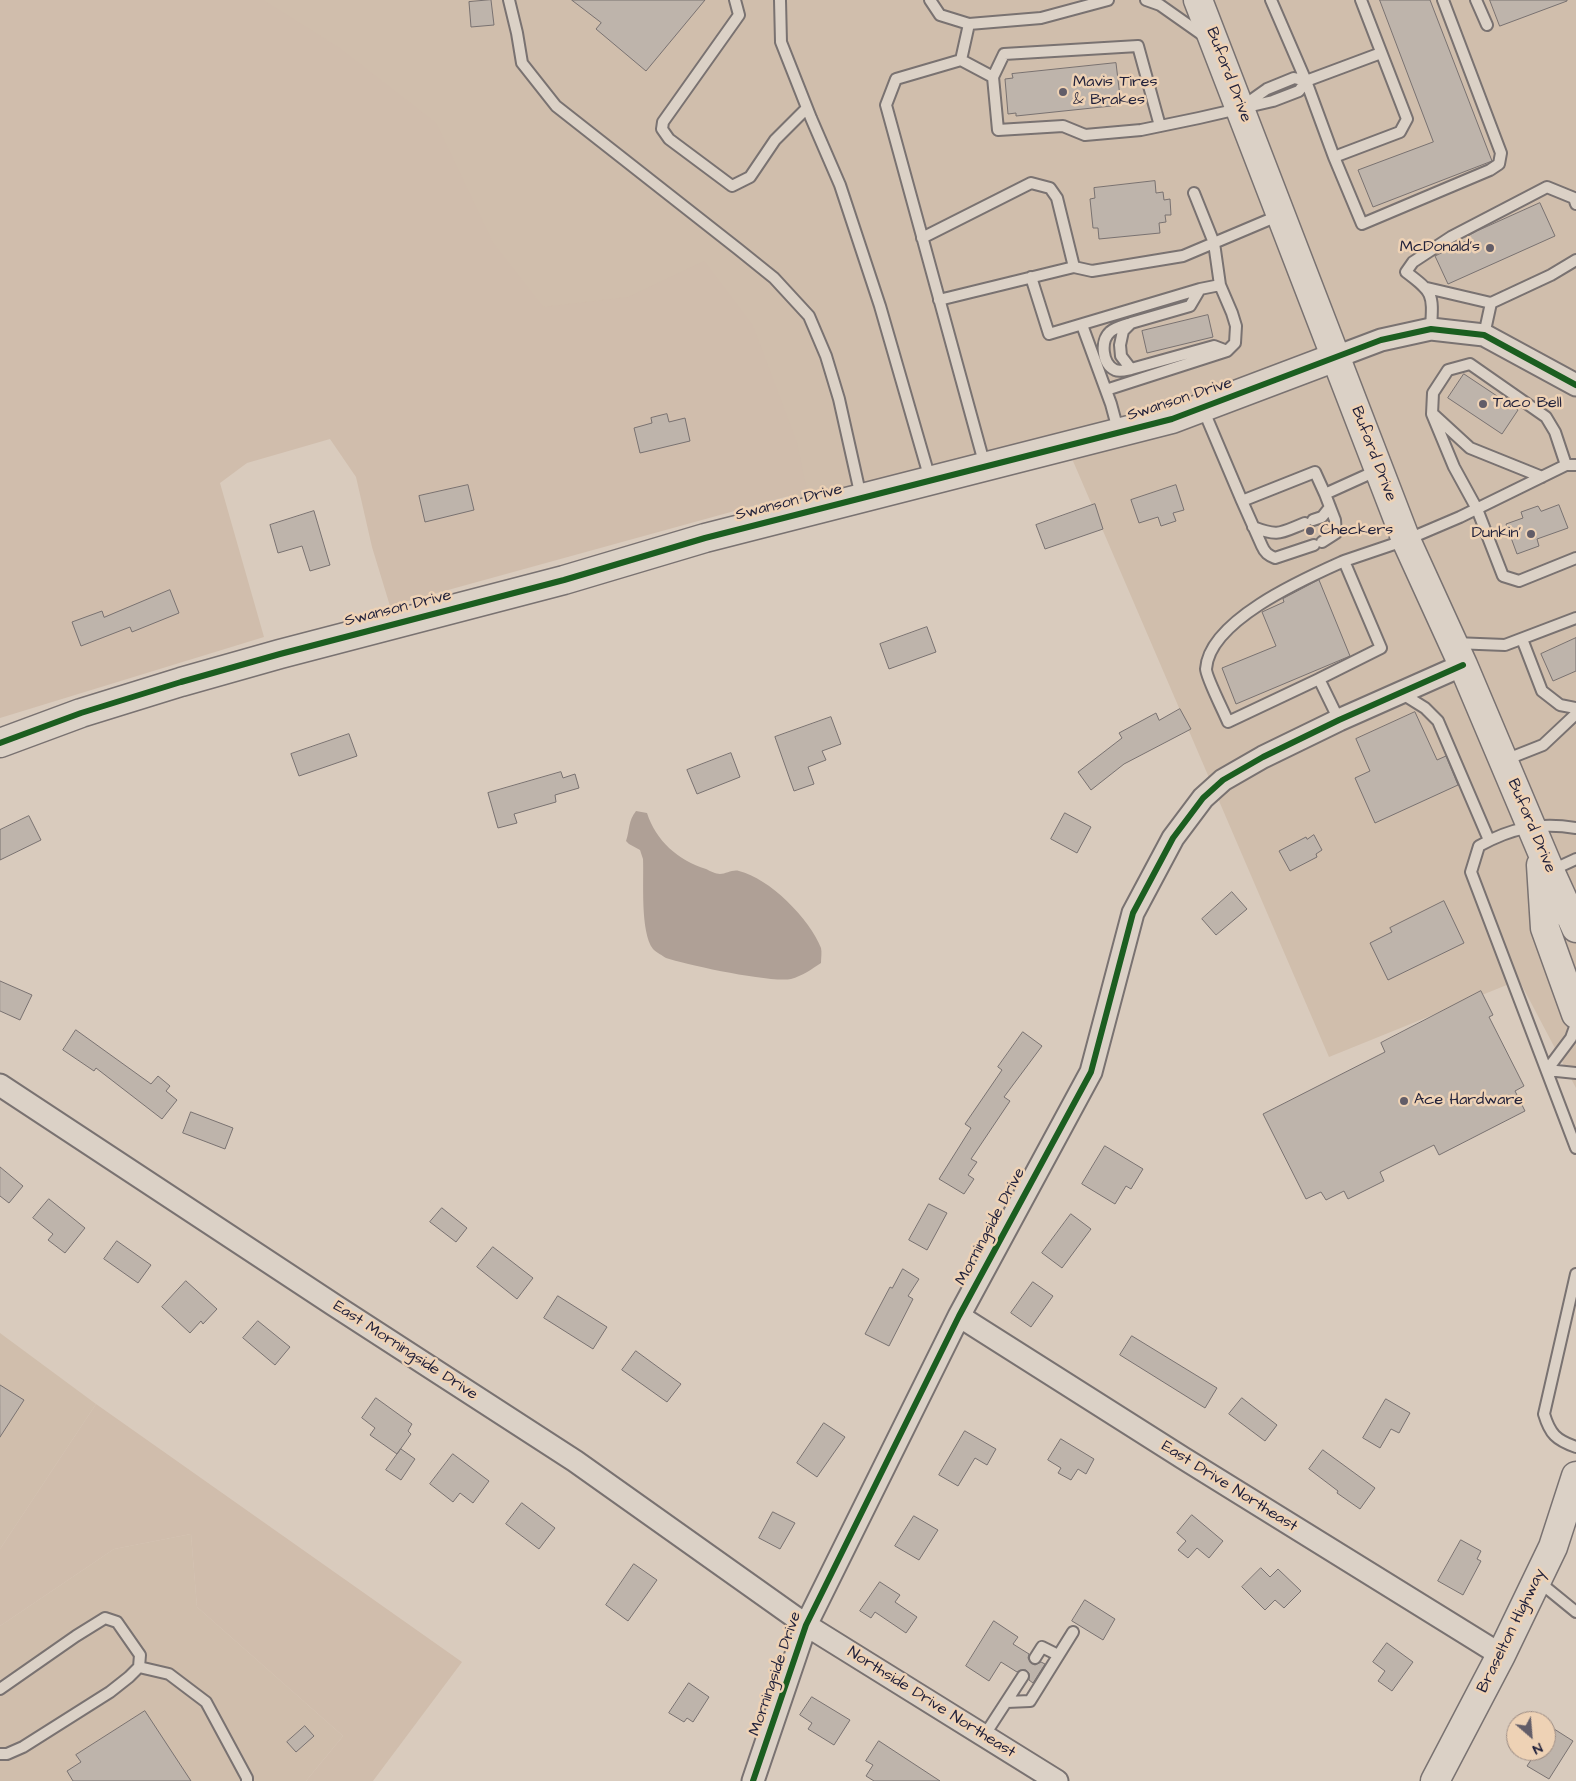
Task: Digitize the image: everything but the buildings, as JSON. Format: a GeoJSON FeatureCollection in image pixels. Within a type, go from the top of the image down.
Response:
{"type":"FeatureCollection","features":[{"type":"Feature","properties":{"kind":"main road","name":"Buford Drive"},"geometry":{"type":"LineString","coordinates":[[1198,0],[1406,540],[1458,654],[1576,928]]}},
{"type":"Feature","properties":{"kind":"main road","name":"Swanson Drive"},"geometry":{"type":"LineString","coordinates":[[0,743],[81,713],[280,654],[555,583],[704,538],[1172,420],[1336,357]]}},
{"type":"Feature","properties":{"kind":"main road"},"geometry":{"type":"LineString","coordinates":[[1535,836],[1545,928],[1576,1014]]}},
{"type":"Feature","properties":{"kind":"main road","name":"Braselton Highway"},"geometry":{"type":"LineString","coordinates":[[1435,1781],[1501,1655],[1553,1547],[1576,1476]]}},
{"type":"Feature","properties":{"kind":"street","name":"Swanson Drive"},"geometry":{"type":"LineString","coordinates":[[1336,357],[1381,340],[1430,329],[1484,335],[1576,385]]}},
{"type":"Feature","properties":{"kind":"street"},"geometry":{"type":"LineString","coordinates":[[1339,720],[1400,693],[1458,654]]}},
{"type":"Feature","properties":{"kind":"street","name":"Morningside Drive"},"geometry":{"type":"LineString","coordinates":[[753,1781],[806,1625],[959,1316],[1091,1072],[1132,913],[1173,838],[1203,798],[1223,780],[1263,757],[1339,720]]}},
{"type":"Feature","properties":{"kind":"street","name":"East Morningside Drive"},"geometry":{"type":"LineString","coordinates":[[0,1085],[575,1461],[806,1625]]}},
{"type":"Feature","properties":{"kind":"street","name":"East Drive Northeast"},"geometry":{"type":"LineString","coordinates":[[959,1316],[1182,1458],[1501,1655]]}},
{"type":"Feature","properties":{"kind":"street","name":"Northside Drive Northeast"},"geometry":{"type":"LineString","coordinates":[[806,1625],[1057,1781]]}},
{"type":"Feature","properties":{"kind":"lane"},"geometry":{"type":"LineString","coordinates":[[509,0],[522,62],[556,106],[774,278],[809,316],[826,356],[839,399],[861,498]]}},
{"type":"Feature","properties":{"kind":"lane"},"geometry":{"type":"LineString","coordinates":[[735,0],[739,15],[663,122],[662,129],[669,139],[732,186],[750,177],[775,140],[807,108]]}},
{"type":"Feature","properties":{"kind":"lane"},"geometry":{"type":"LineString","coordinates":[[780,0],[781,42],[840,185],[880,306],[931,480]]}},
{"type":"Feature","properties":{"kind":"lane"},"geometry":{"type":"LineString","coordinates":[[930,0],[940,15],[969,24],[1042,18],[1108,0]]}},
{"type":"Feature","properties":{"kind":"lane"},"geometry":{"type":"LineString","coordinates":[[1146,0],[1160,5],[1216,44]]}},
{"type":"Feature","properties":{"kind":"lane"},"geometry":{"type":"LineString","coordinates":[[1271,0],[1306,81],[1362,224],[1490,170],[1499,164],[1501,153],[1443,0]]}},
{"type":"Feature","properties":{"kind":"lane"},"geometry":{"type":"LineString","coordinates":[[1334,156],[1400,132],[1408,119],[1361,0]]}},
{"type":"Feature","properties":{"kind":"lane"},"geometry":{"type":"LineString","coordinates":[[1476,0],[1486,25]]}},
{"type":"Feature","properties":{"kind":"lane"},"geometry":{"type":"LineString","coordinates":[[961,60],[969,24]]}},
{"type":"Feature","properties":{"kind":"lane"},"geometry":{"type":"LineString","coordinates":[[1160,126],[1138,46],[1004,54],[993,77],[998,130],[1063,126],[1085,135],[1141,130],[1160,126],[1273,101],[1299,91],[1306,81],[1381,53]]}},
{"type":"Feature","properties":{"kind":"lane"},"geometry":{"type":"LineString","coordinates":[[986,467],[938,300],[886,104],[896,79],[961,60],[993,77]]}},
{"type":"Feature","properties":{"kind":"lane"},"geometry":{"type":"LineString","coordinates":[[922,238],[1031,183],[1050,188],[1057,198],[1074,267]]}},
{"type":"Feature","properties":{"kind":"lane"},"geometry":{"type":"LineString","coordinates":[[1576,204],[1574,198],[1547,187],[1451,237],[1413,262],[1406,272],[1427,288],[1491,302],[1576,260]]}},
{"type":"Feature","properties":{"kind":"lane"},"geometry":{"type":"LineString","coordinates":[[1106,390],[1227,351],[1235,343],[1236,326],[1220,285],[1214,244],[1194,193]]}},
{"type":"Feature","properties":{"kind":"lane"},"geometry":{"type":"LineString","coordinates":[[938,300],[1074,267],[1092,271],[1183,256],[1281,214]]}},
{"type":"Feature","properties":{"kind":"lane"},"geometry":{"type":"LineString","coordinates":[[1031,277],[1049,334],[1200,289],[1220,285]]}},
{"type":"Feature","properties":{"kind":"lane"},"geometry":{"type":"LineString","coordinates":[[1427,288],[1432,304],[1430,329]]}},
{"type":"Feature","properties":{"kind":"lane"},"geometry":{"type":"LineString","coordinates":[[1200,289],[1190,306],[1111,330],[1105,337],[1104,350],[1107,362],[1114,370],[1121,371],[1214,346],[1227,351]]}},
{"type":"Feature","properties":{"kind":"lane"},"geometry":{"type":"LineString","coordinates":[[1484,335],[1491,302]]}},
{"type":"Feature","properties":{"kind":"lane"},"geometry":{"type":"LineString","coordinates":[[1131,323],[1122,331],[1120,344],[1121,356],[1131,369]]}},
{"type":"Feature","properties":{"kind":"lane"},"geometry":{"type":"LineString","coordinates":[[1082,325],[1106,390],[1119,433]]}},
{"type":"Feature","properties":{"kind":"lane"},"geometry":{"type":"LineString","coordinates":[[1344,561],[1381,648],[1228,722],[1206,670],[1212,647],[1239,619],[1275,595],[1311,576],[1344,561],[1406,540],[1477,509],[1571,465],[1546,417],[1470,364],[1448,370],[1433,393],[1432,414],[1454,467],[1477,509],[1503,576],[1519,581],[1576,558]]}},
{"type":"Feature","properties":{"kind":"lane"},"geometry":{"type":"LineString","coordinates":[[1203,409],[1253,527],[1265,552],[1275,558],[1318,543],[1336,533],[1335,520],[1315,472],[1242,501]]}},
{"type":"Feature","properties":{"kind":"lane"},"geometry":{"type":"LineString","coordinates":[[1432,414],[1470,448],[1542,477]]}},
{"type":"Feature","properties":{"kind":"lane"},"geometry":{"type":"LineString","coordinates":[[1325,494],[1379,469]]}},
{"type":"Feature","properties":{"kind":"lane"},"geometry":{"type":"LineString","coordinates":[[1253,527],[1271,534],[1279,533],[1322,516],[1330,508]]}},
{"type":"Feature","properties":{"kind":"lane"},"geometry":{"type":"LineString","coordinates":[[1458,654],[1505,645],[1576,618]]}},
{"type":"Feature","properties":{"kind":"lane"},"geometry":{"type":"LineString","coordinates":[[1522,639],[1542,691],[1560,705],[1576,708]]}},
{"type":"Feature","properties":{"kind":"lane"},"geometry":{"type":"LineString","coordinates":[[1319,678],[1339,720]]}},
{"type":"Feature","properties":{"kind":"lane"},"geometry":{"type":"LineString","coordinates":[[1400,693],[1425,708],[1438,721],[1489,840]]}},
{"type":"Feature","properties":{"kind":"lane"},"geometry":{"type":"LineString","coordinates":[[1504,761],[1543,745],[1576,714]]}},
{"type":"Feature","properties":{"kind":"lane"},"geometry":{"type":"LineString","coordinates":[[1576,828],[1560,826],[1535,836],[1498,835],[1479,846],[1471,872],[1576,1148]]}},
{"type":"Feature","properties":{"kind":"lane"},"geometry":{"type":"LineString","coordinates":[[1550,871],[1576,859]]}},
{"type":"Feature","properties":{"kind":"lane"},"geometry":{"type":"LineString","coordinates":[[1547,1070],[1571,1038],[1576,1024]]}},
{"type":"Feature","properties":{"kind":"lane"},"geometry":{"type":"LineString","coordinates":[[1547,1070],[1576,1073]]}},
{"type":"Feature","properties":{"kind":"lane"},"geometry":{"type":"LineString","coordinates":[[1576,1274],[1544,1414],[1548,1429],[1561,1442],[1576,1447]]}},
{"type":"Feature","properties":{"kind":"lane"},"geometry":{"type":"LineString","coordinates":[[1537,1580],[1576,1612]]}},
{"type":"Feature","properties":{"kind":"lane"},"geometry":{"type":"LineString","coordinates":[[0,1689],[105,1618],[117,1622],[140,1654],[139,1667],[130,1677],[110,1692],[23,1748],[7,1754],[0,1754]]}},
{"type":"Feature","properties":{"kind":"lane"},"geometry":{"type":"LineString","coordinates":[[1007,1702],[1030,1701],[1073,1632]]}},
{"type":"Feature","properties":{"kind":"lane"},"geometry":{"type":"LineString","coordinates":[[1035,1658],[1042,1646],[1058,1655]]}},
{"type":"Feature","properties":{"kind":"lane"},"geometry":{"type":"LineString","coordinates":[[139,1667],[169,1674],[206,1702],[247,1781]]}},
{"type":"Feature","properties":{"kind":"lane"},"geometry":{"type":"LineString","coordinates":[[984,1736],[1023,1676]]}},
{"type":"Feature","properties":{"kind":"shaded area"},"geometry":{"type":"Polygon","coordinates":[[[0,0],[263,0],[338,47],[436,123],[493,243],[543,307],[628,297],[704,261],[753,326],[797,443],[807,491],[390,606],[372,547],[356,477],[330,439],[247,463],[220,483],[264,637],[0,718],[0,0]]]}},
{"type":"Feature","properties":{"kind":"shaded area"},"geometry":{"type":"Polygon","coordinates":[[[169,0],[1576,0],[1576,1088],[1519,980],[1329,1057],[1070,454],[796,519],[718,300],[530,357],[169,0]]]}},
{"type":"Feature","properties":{"kind":"shaded area"},"geometry":{"type":"Polygon","coordinates":[[[636,811],[647,813],[662,841],[677,855],[718,874],[739,871],[751,875],[775,891],[798,913],[816,937],[821,948],[821,963],[799,976],[781,980],[729,973],[692,965],[666,958],[654,950],[649,941],[644,919],[643,859],[640,850],[626,841],[630,822],[636,811]]]}},
{"type":"Feature","properties":{"kind":"shaded area"},"geometry":{"type":"Polygon","coordinates":[[[0,1333],[96,1404],[0,1549],[0,1333]]]}},
{"type":"Feature","properties":{"kind":"shaded area"},"geometry":{"type":"Polygon","coordinates":[[[96,1404],[462,1662],[373,1781],[306,1781],[343,1736],[197,1607],[191,1534],[114,1549],[0,1626],[0,1549],[96,1404]]]}},
{"type":"Feature","properties":{"kind":"shaded area"},"geometry":{"type":"Polygon","coordinates":[[[191,1534],[197,1607],[343,1736],[306,1781],[0,1781],[0,1626],[114,1549],[191,1534]]]}},
{"type":"Feature","properties":{"kind":"cycle path"},"geometry":{"type":"LineString","coordinates":[[0,743],[81,713],[280,654],[564,580],[705,538],[1172,419],[1381,340],[1431,329],[1484,335],[1576,385]]}},
{"type":"Feature","properties":{"kind":"cycle path"},"geometry":{"type":"LineString","coordinates":[[753,1781],[806,1625],[959,1316],[1091,1072],[1133,913],[1173,838],[1203,798],[1223,780],[1263,757],[1339,720],[1463,665]]}},
{"type":"Feature","properties":{"kind":"place","name":"Mavis Tires & Brakes"},"geometry":{"type":"Point","coordinates":[1063,92]}},
{"type":"Feature","properties":{"kind":"place","name":"McDonald's"},"geometry":{"type":"Point","coordinates":[1490,248]}},
{"type":"Feature","properties":{"kind":"place","name":"Taco Bell"},"geometry":{"type":"Point","coordinates":[1483,404]}},
{"type":"Feature","properties":{"kind":"place","name":"Checkers"},"geometry":{"type":"Point","coordinates":[1310,531]}},
{"type":"Feature","properties":{"kind":"place","name":"Dunkin'"},"geometry":{"type":"Point","coordinates":[1531,534]}},
{"type":"Feature","properties":{"kind":"place","name":"Ace Hardware"},"geometry":{"type":"Point","coordinates":[1404,1101]}}]}
